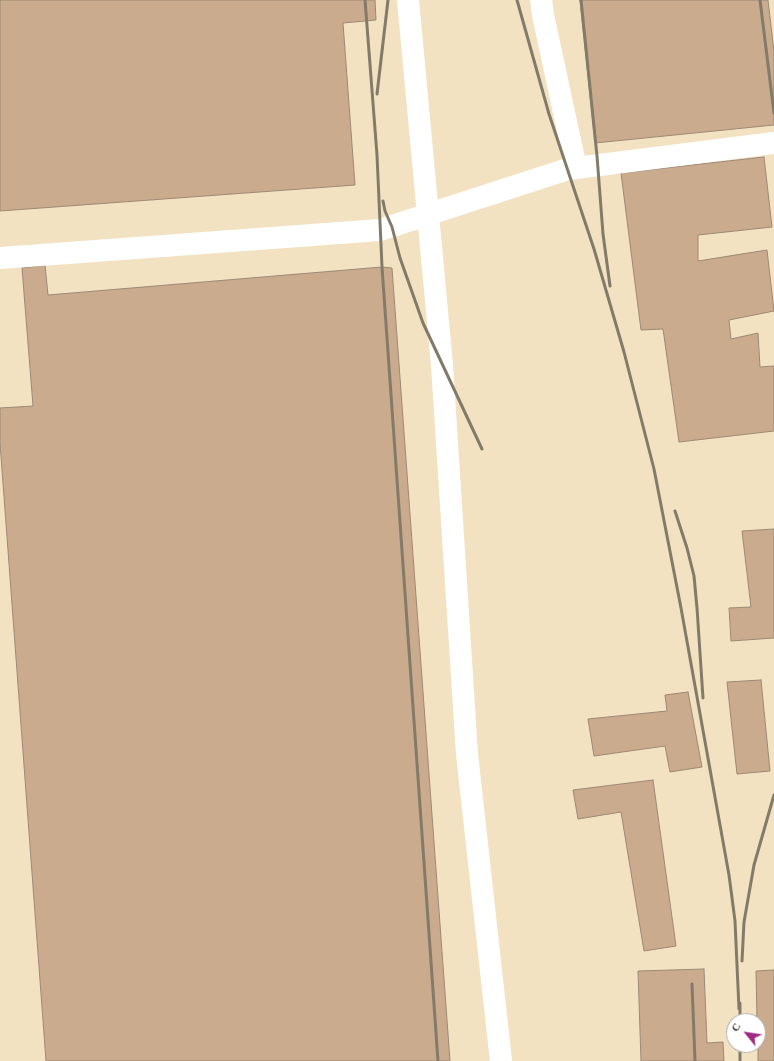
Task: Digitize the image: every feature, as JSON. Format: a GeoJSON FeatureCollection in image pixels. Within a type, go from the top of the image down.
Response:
{"type":"FeatureCollection","features":[{"type":"Feature","properties":{"kind":"lane"},"geometry":{"type":"LineString","coordinates":[[408,0],[442,364],[467,754],[501,1061]]}},
{"type":"Feature","properties":{"kind":"lane"},"geometry":{"type":"LineString","coordinates":[[541,0],[576,168]]}},
{"type":"Feature","properties":{"kind":"lane"},"geometry":{"type":"LineString","coordinates":[[0,258],[380,230],[568,169],[774,143]]}},
{"type":"Feature","properties":{"kind":"shaded area"},"geometry":{"type":"Polygon","coordinates":[[[0,0],[774,0],[774,1061],[0,1061],[0,0]]]}},
{"type":"Feature","properties":{"kind":"building"},"geometry":{"type":"Polygon","coordinates":[[[0,0],[375,0],[376,20],[343,23],[355,185],[0,211],[0,0]]]}},
{"type":"Feature","properties":{"kind":"building"},"geometry":{"type":"Polygon","coordinates":[[[580,0],[768,0],[774,52],[774,125],[595,143],[580,0]]]}},
{"type":"Feature","properties":{"kind":"building"},"geometry":{"type":"Polygon","coordinates":[[[764,157],[772,227],[698,235],[698,261],[767,250],[774,311],[729,320],[731,339],[758,333],[760,367],[774,366],[774,431],[679,442],[663,329],[641,330],[621,173],[764,157]]]}},
{"type":"Feature","properties":{"kind":"building"},"geometry":{"type":"Polygon","coordinates":[[[45,265],[48,295],[382,267],[392,268],[450,1061],[46,1061],[0,443],[0,408],[33,406],[22,268],[45,265]]]}},
{"type":"Feature","properties":{"kind":"building"},"geometry":{"type":"Polygon","coordinates":[[[774,529],[774,638],[731,641],[729,608],[751,607],[742,531],[774,529]]]}},
{"type":"Feature","properties":{"kind":"building"},"geometry":{"type":"Polygon","coordinates":[[[761,680],[770,771],[737,774],[727,682],[761,680]]]}},
{"type":"Feature","properties":{"kind":"building"},"geometry":{"type":"Polygon","coordinates":[[[688,692],[702,767],[670,772],[665,746],[594,756],[588,719],[667,711],[665,695],[688,692]]]}},
{"type":"Feature","properties":{"kind":"building"},"geometry":{"type":"Polygon","coordinates":[[[653,780],[676,946],[644,951],[621,812],[578,819],[573,790],[653,780]]]}},
{"type":"Feature","properties":{"kind":"building"},"geometry":{"type":"Polygon","coordinates":[[[704,969],[707,1043],[723,1042],[724,1061],[641,1061],[638,971],[704,969]]]}},
{"type":"Feature","properties":{"kind":"building"},"geometry":{"type":"Polygon","coordinates":[[[774,970],[774,1061],[758,1061],[758,1053],[766,1053],[766,1013],[757,1013],[756,971],[774,970]]]}},
{"type":"Feature","properties":{"kind":"railway"},"geometry":{"type":"LineString","coordinates":[[365,0],[377,155],[382,267],[438,1061]]}},
{"type":"Feature","properties":{"kind":"railway"},"geometry":{"type":"LineString","coordinates":[[377,94],[388,0]]}},
{"type":"Feature","properties":{"kind":"railway"},"geometry":{"type":"LineString","coordinates":[[517,0],[549,114],[594,249],[624,352],[654,469],[681,608],[729,875],[735,921],[739,1009]]}},
{"type":"Feature","properties":{"kind":"railway"},"geometry":{"type":"LineString","coordinates":[[581,0],[597,156],[603,234],[610,286]]}},
{"type":"Feature","properties":{"kind":"railway"},"geometry":{"type":"LineString","coordinates":[[760,0],[774,113]]}},
{"type":"Feature","properties":{"kind":"railway"},"geometry":{"type":"LineString","coordinates":[[383,201],[400,258],[423,323],[482,449]]}},
{"type":"Feature","properties":{"kind":"railway"},"geometry":{"type":"LineString","coordinates":[[675,511],[694,576],[703,698]]}},
{"type":"Feature","properties":{"kind":"railway"},"geometry":{"type":"LineString","coordinates":[[742,961],[744,922],[754,865],[774,795]]}},
{"type":"Feature","properties":{"kind":"railway"},"geometry":{"type":"LineString","coordinates":[[692,984],[695,1061]]}},
{"type":"Feature","properties":{"kind":"railway"},"geometry":{"type":"LineString","coordinates":[[740,1003],[740,1013]]}},
{"type":"Feature","properties":{"kind":"railway"},"geometry":{"type":"LineString","coordinates":[[740,1053],[740,1061]]}}]}
